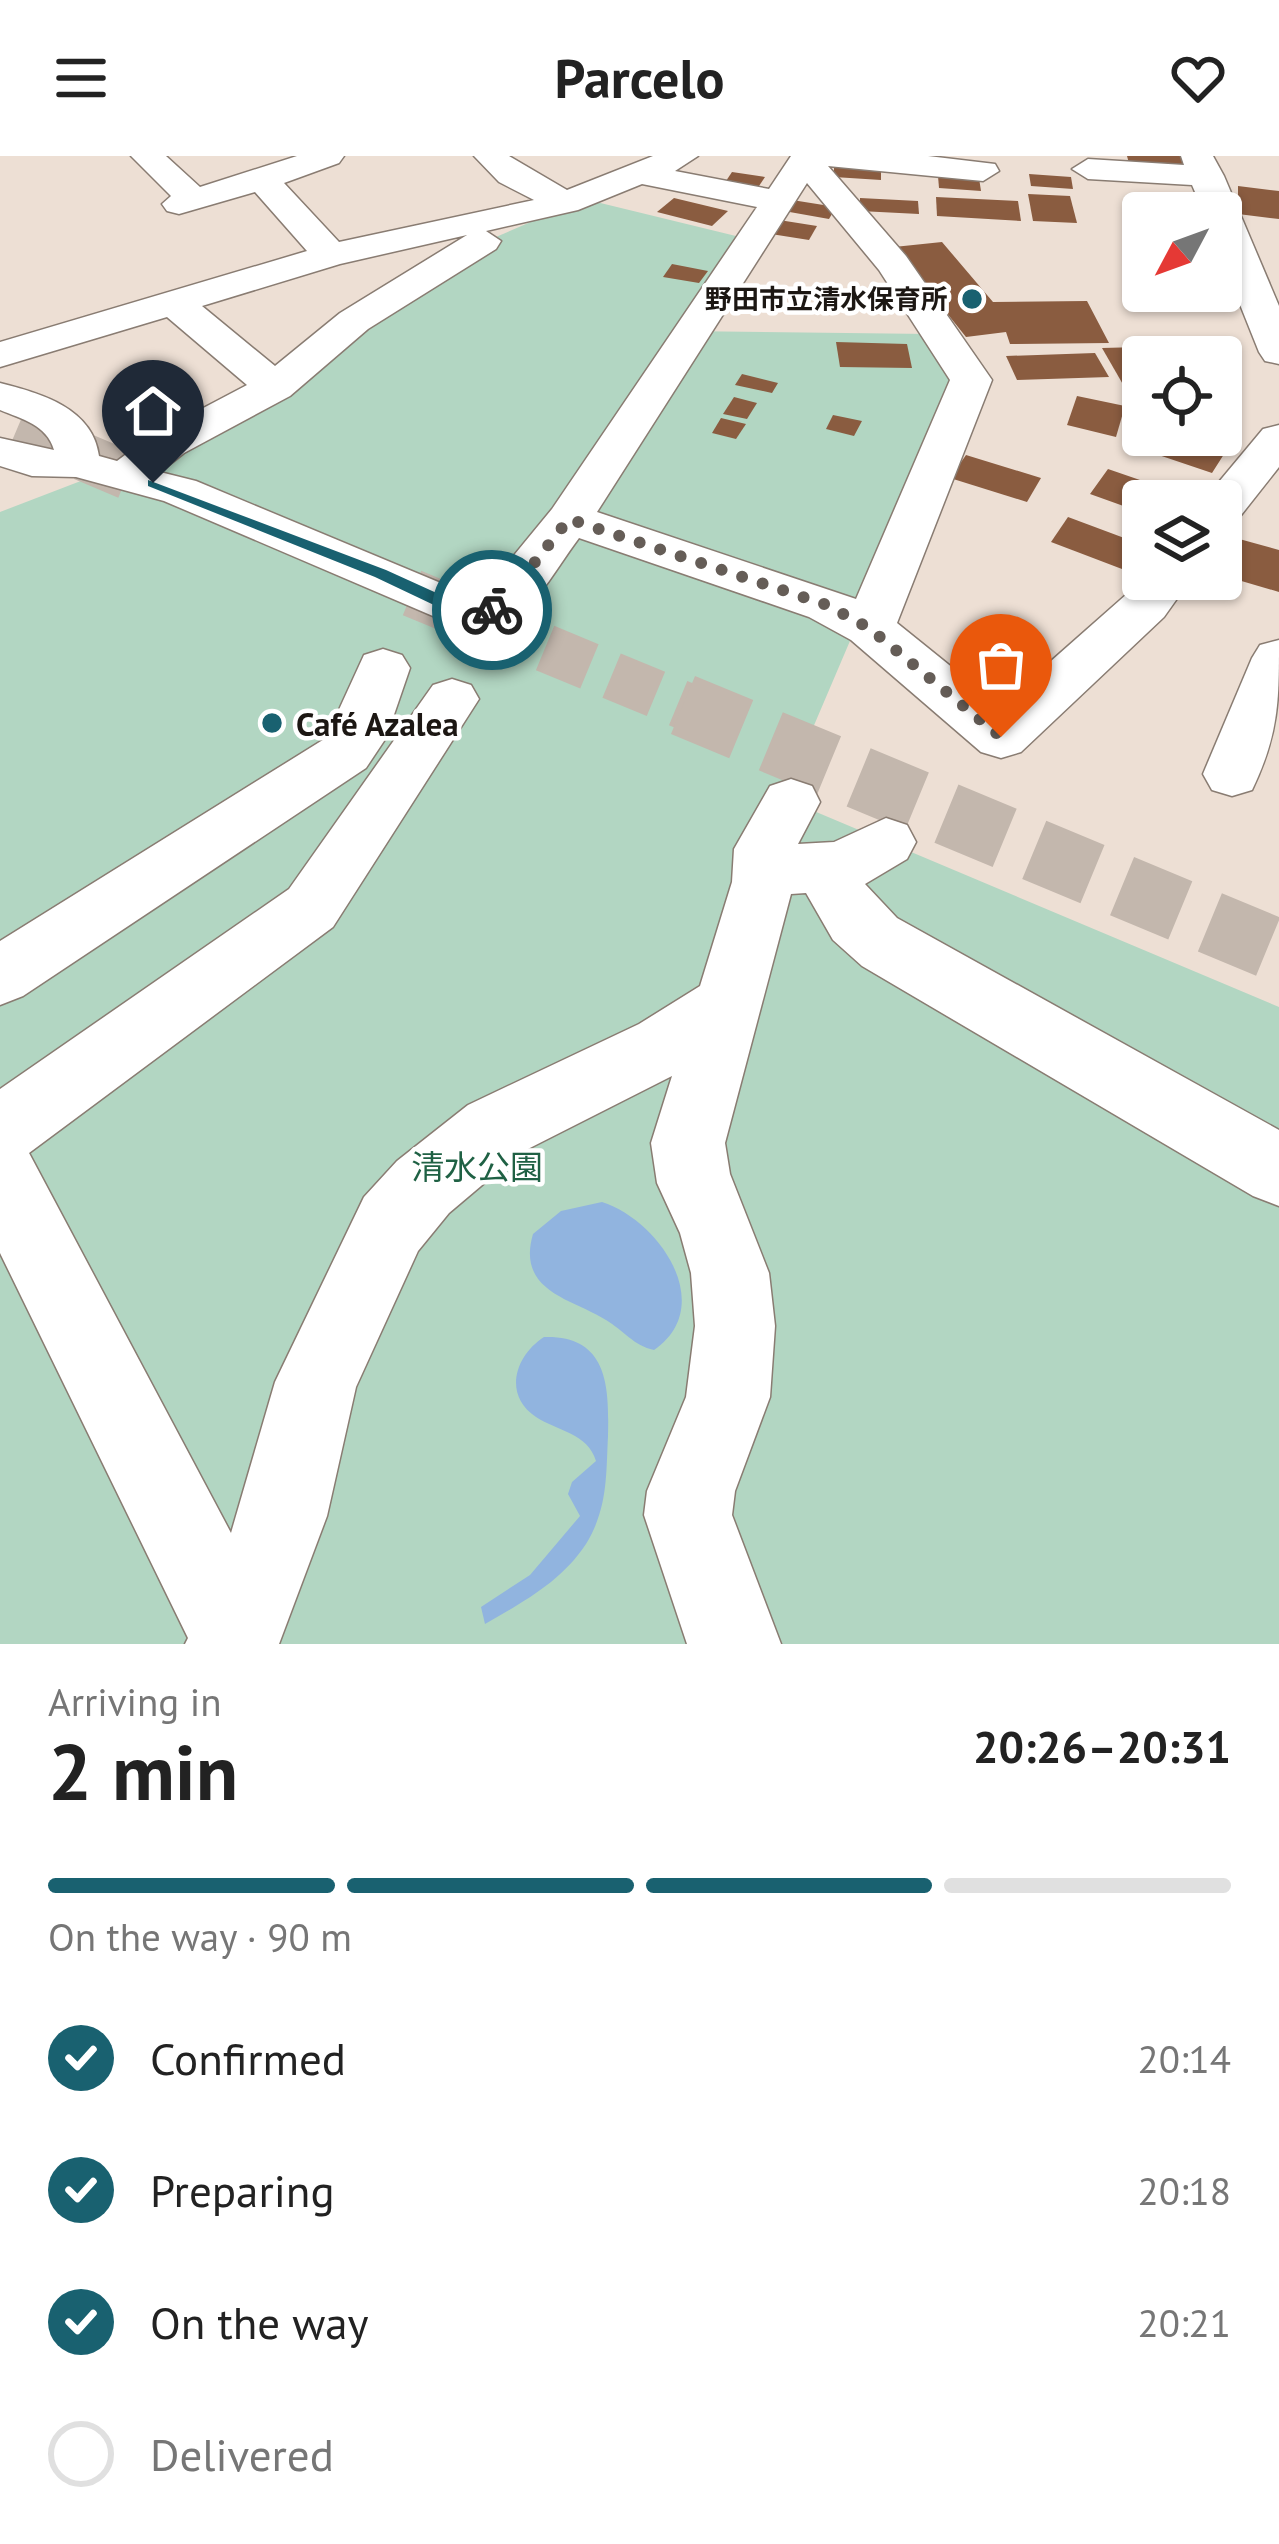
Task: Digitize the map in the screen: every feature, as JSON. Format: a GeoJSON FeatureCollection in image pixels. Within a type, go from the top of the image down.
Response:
{"type":"FeatureCollection","features":[{"type":"Feature","properties":{"kind":"street"},"geometry":{"type":"LineString","coordinates":[[147,156],[186,201],[328,156]]}},
{"type":"Feature","properties":{"kind":"street"},"geometry":{"type":"LineString","coordinates":[[490,156],[554,206]]}},
{"type":"Feature","properties":{"kind":"street"},"geometry":{"type":"LineString","coordinates":[[126,476],[168,444],[274,387],[354,321],[419,276],[554,206],[682,156]]}},
{"type":"Feature","properties":{"kind":"street"},"geometry":{"type":"LineString","coordinates":[[813,157],[983,171]]}},
{"type":"Feature","properties":{"kind":"street"},"geometry":{"type":"LineString","coordinates":[[4,424],[32,463],[77,464],[180,491],[469,613],[501,605],[569,519],[778,201],[813,157]]}},
{"type":"Feature","properties":{"kind":"street"},"geometry":{"type":"LineString","coordinates":[[813,157],[893,263],[971,380],[869,628]]}},
{"type":"Feature","properties":{"kind":"street"},"geometry":{"type":"LineString","coordinates":[[1088,169],[1202,166],[1244,225],[1279,352]]}},
{"type":"Feature","properties":{"kind":"street"},"geometry":{"type":"LineString","coordinates":[[641,173],[778,201]]}},
{"type":"Feature","properties":{"kind":"street"},"geometry":{"type":"LineString","coordinates":[[262,179],[331,255]]}},
{"type":"Feature","properties":{"kind":"street"},"geometry":{"type":"LineString","coordinates":[[0,355],[331,255],[554,206]]}},
{"type":"Feature","properties":{"kind":"street"},"geometry":{"type":"LineString","coordinates":[[173,302],[274,387]]}},
{"type":"Feature","properties":{"kind":"street"},"geometry":{"type":"LineString","coordinates":[[1242,483],[1279,438]]}},
{"type":"Feature","properties":{"kind":"street"},"geometry":{"type":"LineString","coordinates":[[0,495],[77,464]]}},
{"type":"Feature","properties":{"kind":"street"},"geometry":{"type":"LineString","coordinates":[[569,519],[827,605],[869,628],[1001,737],[1150,600]]}},
{"type":"Feature","properties":{"kind":"street"},"geometry":{"type":"LineString","coordinates":[[1232,774],[1279,658]]}},
{"type":"Feature","properties":{"kind":"street"},"geometry":{"type":"LineString","coordinates":[[0,976],[346,753],[358,738],[383,668]]}},
{"type":"Feature","properties":{"kind":"street"},"geometry":{"type":"LineString","coordinates":[[0,1131],[311,908],[444,711]]}},
{"type":"Feature","properties":{"kind":"street"},"geometry":{"type":"LineString","coordinates":[[791,802],[764,849],[841,905],[858,928],[1279,1171]]}},
{"type":"Feature","properties":{"kind":"street"},"geometry":{"type":"LineString","coordinates":[[796,874],[858,863],[886,842]]}},
{"type":"Feature","properties":{"kind":"street"},"geometry":{"type":"LineString","coordinates":[[734,1644],[688,1515],[692,1491],[728,1397],[735,1360],[730,1273],[715,1223],[687,1161],[688,1143],[727,1005],[796,874]]}},
{"type":"Feature","properties":{"kind":"street"},"geometry":{"type":"LineString","coordinates":[[233,1640],[283,1516],[316,1382],[392,1224],[423,1187],[494,1129],[664,1046],[727,1005]]}},
{"type":"Feature","properties":{"kind":"street"},"geometry":{"type":"LineString","coordinates":[[0,1173],[233,1640]]}},
{"type":"Feature","properties":{"kind":"green space","name":"清水公園"},"geometry":{"type":"Polygon","coordinates":[[[584,199],[740,237],[682,331],[930,334],[960,383],[783,798],[1279,1007],[1279,1644],[0,1644],[0,512],[211,431],[489,240],[584,199]]]}},
{"type":"Feature","properties":{"kind":"water"},"geometry":{"type":"Polygon","coordinates":[[[602,1202],[643,1227],[673,1266],[681,1289],[681,1311],[672,1332],[654,1350],[551,1291],[533,1269],[533,1234],[561,1211],[602,1202]]]}},
{"type":"Feature","properties":{"kind":"water"},"geometry":{"type":"Polygon","coordinates":[[[544,1337],[582,1345],[601,1368],[608,1418],[602,1504],[586,1544],[565,1569],[485,1624],[481,1607],[530,1575],[580,1516],[568,1494],[572,1482],[596,1461],[586,1444],[536,1417],[519,1397],[520,1364],[544,1337]]]}},
{"type":"Feature","properties":{"kind":"building"},"geometry":{"type":"Polygon","coordinates":[[[1127,156],[1185,156],[1191,170],[1130,167],[1127,156]]]}},
{"type":"Feature","properties":{"kind":"building"},"geometry":{"type":"Polygon","coordinates":[[[834,165],[881,167],[881,180],[834,177],[834,165]]]}},
{"type":"Feature","properties":{"kind":"building"},"geometry":{"type":"Polygon","coordinates":[[[732,172],[765,177],[757,189],[724,184],[732,172]]]}},
{"type":"Feature","properties":{"kind":"building"},"geometry":{"type":"Polygon","coordinates":[[[1029,174],[1071,177],[1073,189],[1031,186],[1029,174]]]}},
{"type":"Feature","properties":{"kind":"building"},"geometry":{"type":"Polygon","coordinates":[[[938,176],[979,178],[981,191],[939,188],[938,176]]]}},
{"type":"Feature","properties":{"kind":"building"},"geometry":{"type":"Polygon","coordinates":[[[1238,186],[1279,191],[1279,219],[1242,214],[1242,192],[1238,186]]]}},
{"type":"Feature","properties":{"kind":"building"},"geometry":{"type":"Polygon","coordinates":[[[1028,194],[1070,196],[1077,223],[1033,221],[1028,194]]]}},
{"type":"Feature","properties":{"kind":"building"},"geometry":{"type":"Polygon","coordinates":[[[936,197],[1018,201],[1021,221],[937,216],[936,197]]]}},
{"type":"Feature","properties":{"kind":"building"},"geometry":{"type":"Polygon","coordinates":[[[674,198],[728,211],[712,226],[657,212],[674,198]]]}},
{"type":"Feature","properties":{"kind":"building"},"geometry":{"type":"Polygon","coordinates":[[[860,198],[918,201],[919,214],[860,211],[860,198]]]}},
{"type":"Feature","properties":{"kind":"building"},"geometry":{"type":"Polygon","coordinates":[[[792,200],[836,207],[829,219],[784,211],[792,200]]]}},
{"type":"Feature","properties":{"kind":"building"},"geometry":{"type":"Polygon","coordinates":[[[779,220],[817,226],[809,240],[771,234],[779,220]]]}},
{"type":"Feature","properties":{"kind":"building"},"geometry":{"type":"Polygon","coordinates":[[[942,242],[993,302],[1087,301],[1109,343],[1010,344],[1006,332],[966,337],[894,247],[942,242]]]}},
{"type":"Feature","properties":{"kind":"building"},"geometry":{"type":"Polygon","coordinates":[[[672,264],[708,271],[699,283],[663,277],[672,264]]]}},
{"type":"Feature","properties":{"kind":"building"},"geometry":{"type":"Polygon","coordinates":[[[836,342],[907,344],[912,368],[840,367],[836,342]]]}},
{"type":"Feature","properties":{"kind":"building"},"geometry":{"type":"Polygon","coordinates":[[[1122,347],[1122,383],[1102,348],[1122,347]]]}},
{"type":"Feature","properties":{"kind":"building"},"geometry":{"type":"Polygon","coordinates":[[[1095,353],[1109,377],[1017,380],[1006,356],[1095,353]]]}},
{"type":"Feature","properties":{"kind":"building"},"geometry":{"type":"Polygon","coordinates":[[[742,374],[778,383],[772,393],[735,385],[742,374]]]}},
{"type":"Feature","properties":{"kind":"building"},"geometry":{"type":"Polygon","coordinates":[[[1077,396],[1122,405],[1116,437],[1067,425],[1077,396]]]}},
{"type":"Feature","properties":{"kind":"building"},"geometry":{"type":"Polygon","coordinates":[[[734,397],[757,403],[747,419],[723,414],[734,397]]]}},
{"type":"Feature","properties":{"kind":"building"},"geometry":{"type":"Polygon","coordinates":[[[833,415],[862,421],[854,436],[826,429],[833,415]]]}},
{"type":"Feature","properties":{"kind":"building"},"geometry":{"type":"Polygon","coordinates":[[[721,418],[746,424],[736,439],[712,433],[721,418]]]}},
{"type":"Feature","properties":{"kind":"building"},"geometry":{"type":"Polygon","coordinates":[[[966,455],[1041,478],[1027,502],[950,478],[966,455]]]}},
{"type":"Feature","properties":{"kind":"building"},"geometry":{"type":"Polygon","coordinates":[[[1162,456],[1223,456],[1212,473],[1162,456]]]}},
{"type":"Feature","properties":{"kind":"building"},"geometry":{"type":"Polygon","coordinates":[[[1108,469],[1140,480],[1122,480],[1122,505],[1090,494],[1108,469]]]}},
{"type":"Feature","properties":{"kind":"building"},"geometry":{"type":"Polygon","coordinates":[[[1068,517],[1122,537],[1122,569],[1051,542],[1068,517]]]}},
{"type":"Feature","properties":{"kind":"building"},"geometry":{"type":"Polygon","coordinates":[[[1242,540],[1279,550],[1279,592],[1242,581],[1242,540]]]}},
{"type":"Feature","properties":{"kind":"tunnel"},"geometry":{"type":"LineString","coordinates":[[17,429],[131,477]]}},
{"type":"Feature","properties":{"kind":"tunnel"},"geometry":{"type":"LineString","coordinates":[[412,593],[690,708]]}},
{"type":"Feature","properties":{"kind":"tunnel"},"geometry":{"type":"LineString","coordinates":[[683,705],[1279,951]]}},
{"type":"Feature","properties":{"kind":"way so far"},"geometry":{"type":"LineString","coordinates":[[492,610],[501,605],[569,519],[827,605],[869,628],[1001,737]]}},
{"type":"Feature","properties":{"kind":"place","name":"野田市立清水保育所"},"geometry":{"type":"Point","coordinates":[972,299]}},
{"type":"Feature","properties":{"kind":"place","name":"Café Azalea"},"geometry":{"type":"Point","coordinates":[272,723]}},
{"type":"Feature","properties":{"kind":"route"},"geometry":{"type":"LineString","coordinates":[[153,483],[421,590],[460,611],[492,610]]}}]}
